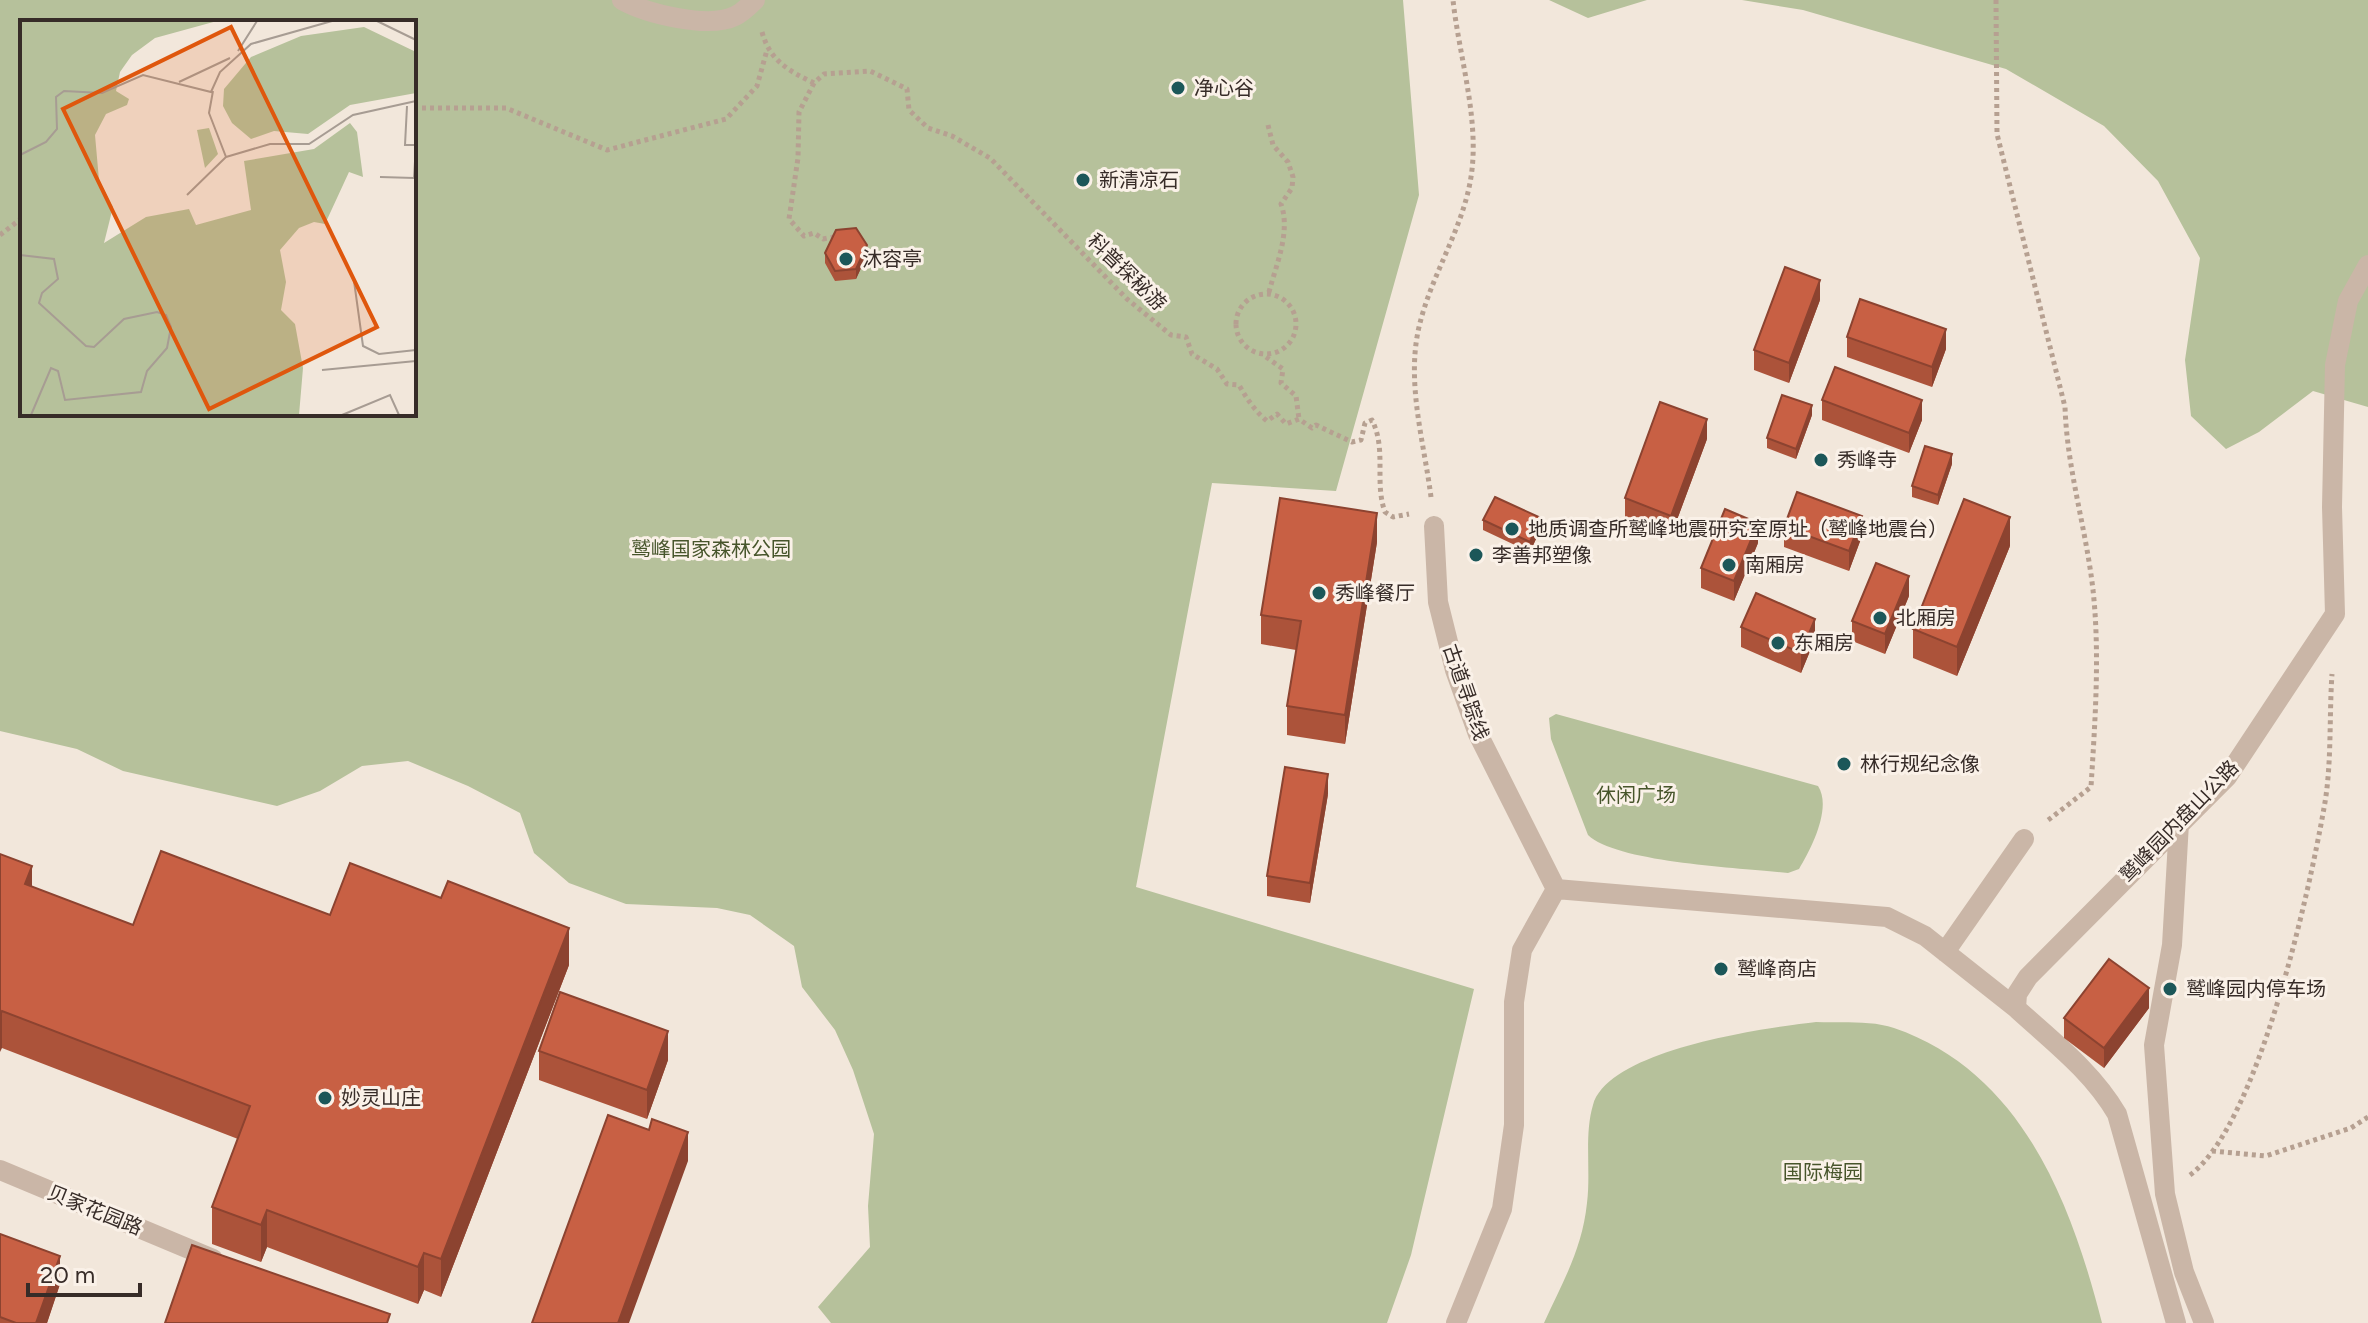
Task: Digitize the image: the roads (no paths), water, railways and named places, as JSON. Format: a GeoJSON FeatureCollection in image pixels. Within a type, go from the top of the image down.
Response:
{"type":"FeatureCollection","features":[{"type":"Feature","properties":{"kind":"street"},"geometry":{"type":"LineString","coordinates":[[622,0],[643,12],[716,19],[734,17],[754,1]]}},
{"type":"Feature","properties":{"kind":"street","name":"鹫峰园内盘山公路"},"geometry":{"type":"LineString","coordinates":[[2016,1008],[2017,994],[2028,977],[2227,777],[2335,614],[2332,507],[2335,365],[2348,301],[2368,265]]}},
{"type":"Feature","properties":{"kind":"street","name":"古道寻踪线"},"geometry":{"type":"LineString","coordinates":[[1434,526],[1438,602],[1455,670],[1478,734],[1556,889]]}},
{"type":"Feature","properties":{"kind":"street"},"geometry":{"type":"LineString","coordinates":[[2179,823],[2172,945],[2154,1045],[2165,1194],[2184,1272],[2204,1323]]}},
{"type":"Feature","properties":{"kind":"street"},"geometry":{"type":"LineString","coordinates":[[1945,952],[2024,839]]}},
{"type":"Feature","properties":{"kind":"street"},"geometry":{"type":"LineString","coordinates":[[1456,1323],[1483,1265],[1502,1209],[1514,1125],[1514,1002],[1522,950],[1556,889],[1887,917],[1913,929],[2016,1008],[2094,1081],[2117,1114],[2176,1323]]}},
{"type":"Feature","properties":{"kind":"street","name":"贝家花园路"},"geometry":{"type":"LineString","coordinates":[[0,1170],[228,1266]]}},
{"type":"Feature","properties":{"kind":"place","name":"净心谷"},"geometry":{"type":"Point","coordinates":[1178,88]}},
{"type":"Feature","properties":{"kind":"place","name":"新清凉石"},"geometry":{"type":"Point","coordinates":[1083,180]}},
{"type":"Feature","properties":{"kind":"place","name":"沐容亭"},"geometry":{"type":"Point","coordinates":[846,259]}},
{"type":"Feature","properties":{"kind":"place","name":"秀峰寺"},"geometry":{"type":"Point","coordinates":[1821,460]}},
{"type":"Feature","properties":{"kind":"place","name":"地质调查所鹫峰地震研究室原址（鹫峰地震台）"},"geometry":{"type":"Point","coordinates":[1512,529]}},
{"type":"Feature","properties":{"kind":"place","name":"李善邦塑像"},"geometry":{"type":"Point","coordinates":[1476,555]}},
{"type":"Feature","properties":{"kind":"place","name":"南厢房"},"geometry":{"type":"Point","coordinates":[1729,565]}},
{"type":"Feature","properties":{"kind":"place","name":"秀峰餐厅"},"geometry":{"type":"Point","coordinates":[1319,593]}},
{"type":"Feature","properties":{"kind":"place","name":"北厢房"},"geometry":{"type":"Point","coordinates":[1880,618]}},
{"type":"Feature","properties":{"kind":"place","name":"东厢房"},"geometry":{"type":"Point","coordinates":[1778,643]}},
{"type":"Feature","properties":{"kind":"place","name":"林行规纪念像"},"geometry":{"type":"Point","coordinates":[1844,764]}},
{"type":"Feature","properties":{"kind":"place","name":"鹫峰商店"},"geometry":{"type":"Point","coordinates":[1721,969]}},
{"type":"Feature","properties":{"kind":"place","name":"鹫峰园内停车场"},"geometry":{"type":"Point","coordinates":[2170,989]}},
{"type":"Feature","properties":{"kind":"place","name":"妙灵山庄"},"geometry":{"type":"Point","coordinates":[325,1098]}},
{"type":"Feature","properties":{"kind":"park label","name":"鹫峰国家森林公园"},"geometry":{"type":"Point","coordinates":[711,549]}},
{"type":"Feature","properties":{"kind":"park label","name":"休闲广场"},"geometry":{"type":"Point","coordinates":[1636,795]}},
{"type":"Feature","properties":{"kind":"park label","name":"国际梅园"},"geometry":{"type":"Point","coordinates":[1823,1172]}}]}
